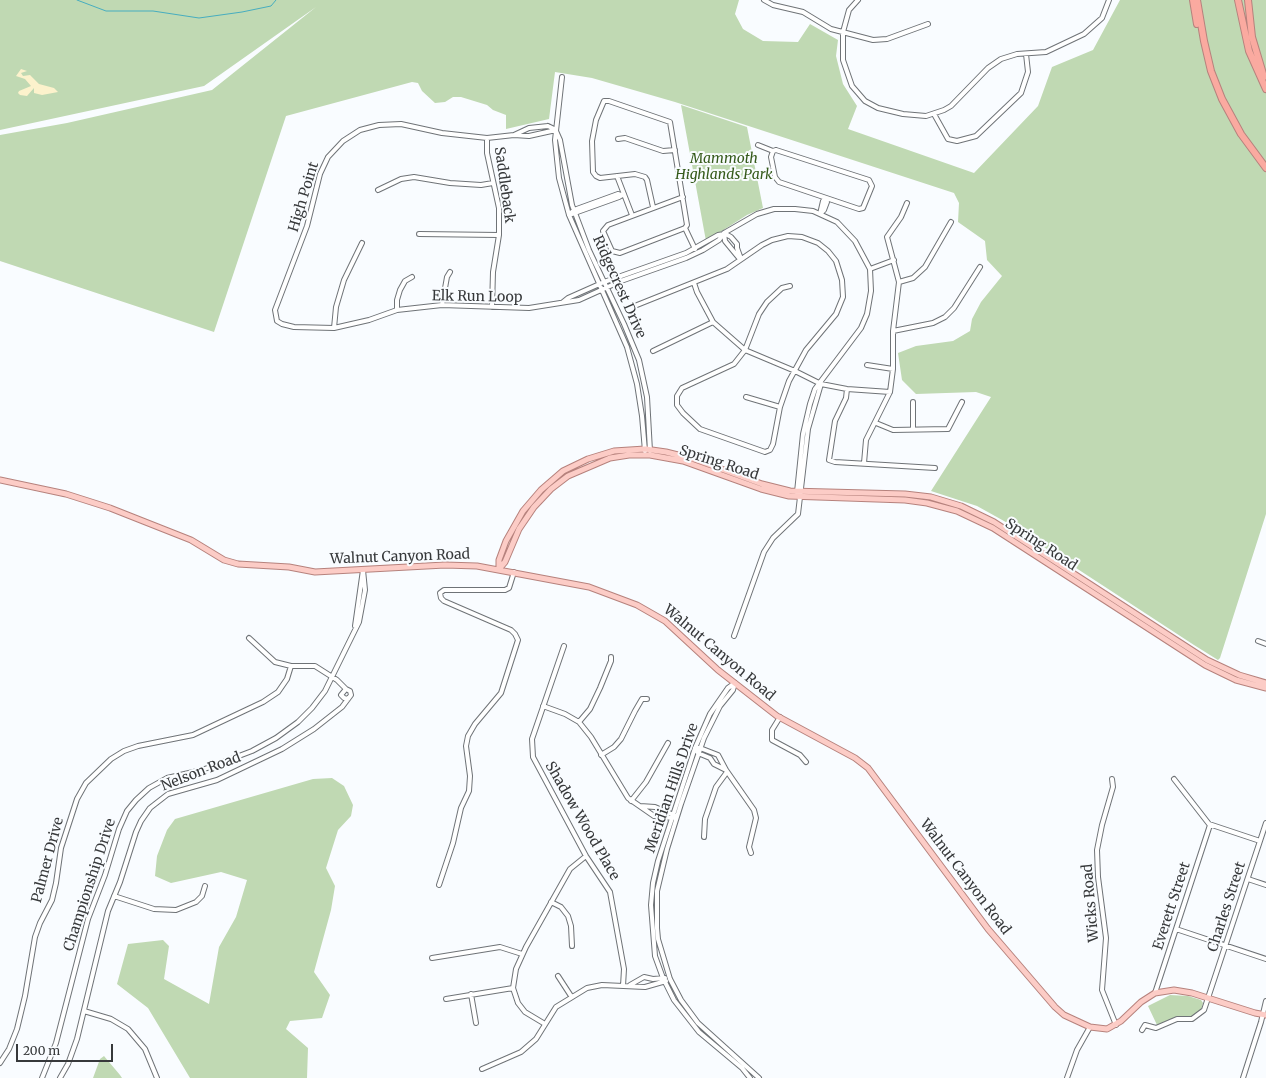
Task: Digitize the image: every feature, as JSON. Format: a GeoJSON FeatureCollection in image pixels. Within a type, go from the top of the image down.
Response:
{"type":"FeatureCollection","features":[{"type":"Feature","properties":{"kind":"highway"},"geometry":{"type":"LineString","coordinates":[[1193,0],[1201,42],[1211,71],[1230,116],[1252,151],[1266,168]]}},
{"type":"Feature","properties":{"kind":"highway"},"geometry":{"type":"LineString","coordinates":[[1197,0],[1211,71]]}},
{"type":"Feature","properties":{"kind":"highway"},"geometry":{"type":"LineString","coordinates":[[1238,0],[1249,51],[1266,89]]}},
{"type":"Feature","properties":{"kind":"highway"},"geometry":{"type":"LineString","coordinates":[[1248,0],[1255,50],[1266,82]]}},
{"type":"Feature","properties":{"kind":"main road","name":"Spring Road"},"geometry":{"type":"LineString","coordinates":[[499,569],[505,562],[517,533],[534,507],[568,476],[610,458],[648,452],[683,456],[762,484],[799,494],[913,500],[943,506],[967,515],[993,528],[1205,666],[1236,680],[1266,688]]}},
{"type":"Feature","properties":{"kind":"main road","name":"Walnut Canyon Road"},"geometry":{"type":"LineString","coordinates":[[0,480],[66,494],[110,508],[191,540],[231,563],[289,567],[315,572],[460,565],[499,569],[589,587],[646,609],[674,629],[698,652],[735,683],[780,717],[855,758],[868,768],[962,895],[1026,975],[1055,1007],[1074,1020],[1090,1027],[1101,1029],[1116,1024]]}},
{"type":"Feature","properties":{"kind":"main road","name":"Spring Road"},"geometry":{"type":"LineString","coordinates":[[799,494],[905,494],[942,500],[970,510],[994,522],[1207,660],[1238,675],[1266,683]]}},
{"type":"Feature","properties":{"kind":"main road"},"geometry":{"type":"LineString","coordinates":[[1116,1024],[1141,1002],[1155,994],[1177,991],[1208,998],[1265,1016]]}},
{"type":"Feature","properties":{"kind":"street"},"geometry":{"type":"LineString","coordinates":[[764,0],[773,5],[803,12],[825,26],[874,40],[881,40],[928,24]]}},
{"type":"Feature","properties":{"kind":"street"},"geometry":{"type":"LineString","coordinates":[[858,0],[849,10],[843,32],[844,60],[847,74],[855,91],[865,101],[878,108],[903,114],[926,116],[951,106],[995,63],[1009,56],[1046,52],[1084,34],[1102,18],[1108,6],[1109,0]]}},
{"type":"Feature","properties":{"kind":"street"},"geometry":{"type":"LineString","coordinates":[[934,114],[944,135],[948,139],[957,141],[976,136],[1020,93],[1028,72],[1026,54]]}},
{"type":"Feature","properties":{"kind":"street","name":"Ridgecrest Drive"},"geometry":{"type":"LineString","coordinates":[[562,77],[555,140],[558,178],[569,215],[627,347],[638,384],[648,452]]}},
{"type":"Feature","properties":{"kind":"street"},"geometry":{"type":"LineString","coordinates":[[653,207],[647,180],[644,177],[634,174],[597,177],[593,172],[592,141],[596,120],[601,105],[604,101],[609,101],[670,122],[687,225],[685,228],[695,249]]}},
{"type":"Feature","properties":{"kind":"street","name":"High Point"},"geometry":{"type":"LineString","coordinates":[[275,318],[275,310],[307,226],[320,174],[328,157],[343,141],[360,130],[379,125],[401,124],[442,133],[487,138],[527,135],[556,130]]}},
{"type":"Feature","properties":{"kind":"street","name":"High Point"},"geometry":{"type":"LineString","coordinates":[[514,135],[526,130],[548,126],[556,130]]}},
{"type":"Feature","properties":{"kind":"street"},"geometry":{"type":"LineString","coordinates":[[526,130],[527,135]]}},
{"type":"Feature","properties":{"kind":"street","name":"Ridgecrest Drive"},"geometry":{"type":"LineString","coordinates":[[556,130],[560,140],[575,212],[589,250],[639,360],[647,397],[648,452]]}},
{"type":"Feature","properties":{"kind":"street","name":"Saddleback"},"geometry":{"type":"LineString","coordinates":[[487,138],[487,153],[499,208],[499,234],[493,272],[492,307]]}},
{"type":"Feature","properties":{"kind":"street"},"geometry":{"type":"LineString","coordinates":[[618,139],[625,138],[663,151],[675,150]]}},
{"type":"Feature","properties":{"kind":"street"},"geometry":{"type":"LineString","coordinates":[[758,146],[773,151],[776,150],[872,183],[861,209],[825,199],[776,180],[771,157],[773,151]]}},
{"type":"Feature","properties":{"kind":"street"},"geometry":{"type":"LineString","coordinates":[[618,176],[623,194],[632,216]]}},
{"type":"Feature","properties":{"kind":"street"},"geometry":{"type":"LineString","coordinates":[[378,190],[401,179],[414,177],[450,183],[481,185],[493,184]]}},
{"type":"Feature","properties":{"kind":"street"},"geometry":{"type":"LineString","coordinates":[[569,215],[618,194],[623,194]]}},
{"type":"Feature","properties":{"kind":"street"},"geometry":{"type":"LineString","coordinates":[[683,197],[608,225],[603,231],[612,251],[620,253],[685,228]]}},
{"type":"Feature","properties":{"kind":"street"},"geometry":{"type":"LineString","coordinates":[[820,214],[826,206],[827,202],[825,199]]}},
{"type":"Feature","properties":{"kind":"street"},"geometry":{"type":"LineString","coordinates":[[864,463],[866,440],[876,423],[890,392],[893,369],[893,331],[899,282],[887,237],[901,217],[907,203]]}},
{"type":"Feature","properties":{"kind":"street","name":"Elk Run Loop"},"geometry":{"type":"LineString","coordinates":[[275,318],[282,324],[294,327],[334,328],[370,320],[397,310],[442,305],[529,308],[546,307],[563,302],[579,300],[621,281],[686,258],[714,243],[724,234],[757,214],[774,209],[813,211],[837,222],[855,241],[870,269],[871,291],[867,314],[861,328],[831,367],[821,384],[808,429],[799,494],[798,514],[772,538],[764,552],[734,636]]}},
{"type":"Feature","properties":{"kind":"street"},"geometry":{"type":"LineString","coordinates":[[899,282],[913,278],[925,267],[951,222]]}},
{"type":"Feature","properties":{"kind":"street"},"geometry":{"type":"LineString","coordinates":[[419,234],[499,234]]}},
{"type":"Feature","properties":{"kind":"street"},"geometry":{"type":"LineString","coordinates":[[724,234],[731,237],[737,244],[741,259]]}},
{"type":"Feature","properties":{"kind":"street"},"geometry":{"type":"LineString","coordinates":[[724,234],[725,241],[741,259]]}},
{"type":"Feature","properties":{"kind":"street","name":"Elk Run Loop"},"geometry":{"type":"LineString","coordinates":[[563,302],[568,298],[599,284],[695,249],[718,235],[724,234]]}},
{"type":"Feature","properties":{"kind":"street"},"geometry":{"type":"LineString","coordinates":[[637,306],[727,268],[762,245],[788,236],[802,237],[818,243],[836,261],[842,280],[843,297],[836,314],[806,350],[795,371],[780,407],[773,444],[770,450],[765,452],[700,429],[687,418],[677,404],[678,392],[734,364],[745,350],[759,314],[767,302],[782,288],[790,286]]}},
{"type":"Feature","properties":{"kind":"street"},"geometry":{"type":"LineString","coordinates":[[334,328],[336,307],[344,280],[362,243]]}},
{"type":"Feature","properties":{"kind":"street"},"geometry":{"type":"LineString","coordinates":[[870,269],[894,260]]}},
{"type":"Feature","properties":{"kind":"street"},"geometry":{"type":"LineString","coordinates":[[893,331],[934,323],[945,317],[954,308],[980,267]]}},
{"type":"Feature","properties":{"kind":"street"},"geometry":{"type":"LineString","coordinates":[[442,305],[447,277],[450,272]]}},
{"type":"Feature","properties":{"kind":"street"},"geometry":{"type":"LineString","coordinates":[[397,310],[397,300],[404,281],[412,277]]}},
{"type":"Feature","properties":{"kind":"street"},"geometry":{"type":"LineString","coordinates":[[694,283],[697,292],[713,322],[745,350],[795,371],[821,384],[847,389],[890,392]]}},
{"type":"Feature","properties":{"kind":"street"},"geometry":{"type":"LineString","coordinates":[[653,351],[713,322]]}},
{"type":"Feature","properties":{"kind":"street"},"geometry":{"type":"LineString","coordinates":[[867,365],[893,369]]}},
{"type":"Feature","properties":{"kind":"street"},"geometry":{"type":"LineString","coordinates":[[847,389],[846,398],[835,421],[831,435],[829,460],[835,462],[935,468]]}},
{"type":"Feature","properties":{"kind":"street"},"geometry":{"type":"LineString","coordinates":[[746,397],[780,407]]}},
{"type":"Feature","properties":{"kind":"street"},"geometry":{"type":"LineString","coordinates":[[913,402],[913,429]]}},
{"type":"Feature","properties":{"kind":"street"},"geometry":{"type":"LineString","coordinates":[[876,423],[893,430],[948,429],[962,402]]}},
{"type":"Feature","properties":{"kind":"street","name":"Championship Drive"},"geometry":{"type":"LineString","coordinates":[[42,1078],[56,1043],[88,919],[119,829],[127,811],[149,788],[167,778],[222,764],[252,751],[276,738],[298,722],[312,708],[332,676],[355,626],[359,622],[364,601],[365,579],[363,570]]}},
{"type":"Feature","properties":{"kind":"street"},"geometry":{"type":"LineString","coordinates":[[439,885],[453,843],[461,808],[469,791],[470,776],[466,746],[468,736],[501,693],[518,640],[511,630],[444,601],[441,598],[440,593],[444,590],[505,590],[509,588],[514,572]]}},
{"type":"Feature","properties":{"kind":"street"},"geometry":{"type":"LineString","coordinates":[[249,638],[275,662],[291,666],[315,666],[332,676],[350,691],[351,694],[348,699],[343,697]]}},
{"type":"Feature","properties":{"kind":"street"},"geometry":{"type":"LineString","coordinates":[[1258,640],[1266,644]]}},
{"type":"Feature","properties":{"kind":"street","name":"Shadow Wood Place"},"geometry":{"type":"LineString","coordinates":[[564,646],[532,738],[533,757],[586,856],[610,892],[624,969],[624,986]]}},
{"type":"Feature","properties":{"kind":"street"},"geometry":{"type":"LineString","coordinates":[[579,722],[590,708],[600,688],[611,661],[611,657]]}},
{"type":"Feature","properties":{"kind":"street","name":"Palmer Drive"},"geometry":{"type":"LineString","coordinates":[[0,1063],[9,1048],[17,1029],[25,996],[35,937],[40,923],[52,900],[61,848],[78,799],[86,783],[111,759],[124,751],[138,746],[193,736],[263,702],[278,692],[287,679],[291,666]]}},
{"type":"Feature","properties":{"kind":"street","name":"Meridian Hills Drive"},"geometry":{"type":"LineString","coordinates":[[735,683],[733,690],[714,716],[698,753],[662,870],[656,907],[658,939],[670,979],[681,1000],[711,1035],[759,1078]]}},
{"type":"Feature","properties":{"kind":"street","name":"Meridian Hills Drive"},"geometry":{"type":"LineString","coordinates":[[735,683],[728,688],[710,714],[695,748],[672,815],[653,883],[651,905],[655,956],[664,980],[674,1000],[685,1015],[707,1039],[742,1068],[750,1078]]}},
{"type":"Feature","properties":{"kind":"street"},"geometry":{"type":"LineString","coordinates":[[340,707],[343,697],[342,692],[346,689]]}},
{"type":"Feature","properties":{"kind":"street","name":"Nelson Road"},"geometry":{"type":"LineString","coordinates":[[60,1078],[73,1051],[84,1012],[104,921],[141,820],[150,808],[158,801],[179,790],[217,780],[282,749],[314,729],[340,707],[342,707],[348,699]]}},
{"type":"Feature","properties":{"kind":"street"},"geometry":{"type":"LineString","coordinates":[[601,755],[614,747],[621,739],[642,700],[647,699]]}},
{"type":"Feature","properties":{"kind":"street"},"geometry":{"type":"LineString","coordinates":[[543,706],[565,714],[579,722],[601,755],[625,796],[651,814],[672,815]]}},
{"type":"Feature","properties":{"kind":"street"},"geometry":{"type":"LineString","coordinates":[[780,717],[772,730],[772,740],[800,755],[806,762]]}},
{"type":"Feature","properties":{"kind":"street"},"geometry":{"type":"LineString","coordinates":[[631,800],[646,782],[668,743]]}},
{"type":"Feature","properties":{"kind":"street"},"geometry":{"type":"LineString","coordinates":[[695,748],[700,748],[716,754],[720,758],[726,771],[754,810],[756,818],[749,846],[751,853]]}},
{"type":"Feature","properties":{"kind":"street"},"geometry":{"type":"LineString","coordinates":[[695,748],[698,753],[710,758],[714,764],[726,771]]}},
{"type":"Feature","properties":{"kind":"street"},"geometry":{"type":"LineString","coordinates":[[714,764],[719,764],[720,758]]}},
{"type":"Feature","properties":{"kind":"street"},"geometry":{"type":"LineString","coordinates":[[704,837],[706,819],[716,787],[726,771]]}},
{"type":"Feature","properties":{"kind":"street"},"geometry":{"type":"LineString","coordinates":[[1174,779],[1210,825],[1260,841]]}},
{"type":"Feature","properties":{"kind":"street","name":"Wicks Road"},"geometry":{"type":"LineString","coordinates":[[1112,780],[1113,787],[1102,824],[1097,850],[1098,877],[1106,938],[1102,990],[1116,1024]]}},
{"type":"Feature","properties":{"kind":"street"},"geometry":{"type":"LineString","coordinates":[[640,806],[652,807],[677,818]]}},
{"type":"Feature","properties":{"kind":"street"},"geometry":{"type":"LineString","coordinates":[[651,814],[650,810],[652,807]]}},
{"type":"Feature","properties":{"kind":"street","name":"Charles Street"},"geometry":{"type":"LineString","coordinates":[[1142,1030],[1145,1026],[1156,1028],[1177,1019],[1192,1019],[1197,1017],[1204,1010],[1266,823]]}},
{"type":"Feature","properties":{"kind":"street","name":"Everett Street"},"geometry":{"type":"LineString","coordinates":[[1155,994],[1210,825]]}},
{"type":"Feature","properties":{"kind":"street"},"geometry":{"type":"LineString","coordinates":[[545,1024],[524,1012],[518,1003],[513,988],[516,969],[522,954],[570,869],[586,856]]}},
{"type":"Feature","properties":{"kind":"street"},"geometry":{"type":"LineString","coordinates":[[1248,879],[1266,885]]}},
{"type":"Feature","properties":{"kind":"street"},"geometry":{"type":"LineString","coordinates":[[114,896],[154,909],[176,910],[196,902],[202,896],[205,886]]}},
{"type":"Feature","properties":{"kind":"street"},"geometry":{"type":"LineString","coordinates":[[551,902],[561,907],[568,916],[571,926],[572,946]]}},
{"type":"Feature","properties":{"kind":"street"},"geometry":{"type":"LineString","coordinates":[[1176,929],[1226,947],[1266,959]]}},
{"type":"Feature","properties":{"kind":"street"},"geometry":{"type":"LineString","coordinates":[[432,958],[500,947],[522,954]]}},
{"type":"Feature","properties":{"kind":"street"},"geometry":{"type":"LineString","coordinates":[[558,976],[571,996]]}},
{"type":"Feature","properties":{"kind":"street"},"geometry":{"type":"LineString","coordinates":[[482,1069],[521,1052],[536,1039],[556,1007],[571,996],[587,988],[602,984],[624,986],[630,985],[644,978],[664,980]]}},
{"type":"Feature","properties":{"kind":"street"},"geometry":{"type":"LineString","coordinates":[[630,985],[640,987],[649,986],[670,979]]}},
{"type":"Feature","properties":{"kind":"street"},"geometry":{"type":"LineString","coordinates":[[639,980],[640,987]]}},
{"type":"Feature","properties":{"kind":"street"},"geometry":{"type":"LineString","coordinates":[[446,999],[513,988]]}},
{"type":"Feature","properties":{"kind":"street"},"geometry":{"type":"LineString","coordinates":[[471,994],[476,1023]]}},
{"type":"Feature","properties":{"kind":"street"},"geometry":{"type":"LineString","coordinates":[[1243,1078],[1265,1016],[1266,1001]]}},
{"type":"Feature","properties":{"kind":"street"},"geometry":{"type":"LineString","coordinates":[[84,1012],[111,1019],[128,1029],[145,1050],[157,1078]]}},
{"type":"Feature","properties":{"kind":"street"},"geometry":{"type":"LineString","coordinates":[[1068,1078],[1077,1050],[1090,1027]]}},
{"type":"Feature","properties":{"kind":"street"},"geometry":{"type":"LineString","coordinates":[[707,1039],[711,1035]]}},
{"type":"Feature","properties":{"kind":"green space"},"geometry":{"type":"Polygon","coordinates":[[[0,0],[739,0],[735,14],[743,29],[763,41],[798,42],[810,24],[838,40],[836,56],[843,84],[857,106],[848,129],[974,173],[1038,106],[1052,67],[1093,50],[1120,0],[1266,0],[1266,514],[1220,658],[1218,660],[1194,645],[1004,521],[977,506],[931,491],[991,397],[976,392],[916,394],[902,380],[898,353],[916,346],[953,341],[970,331],[972,319],[981,302],[1002,276],[987,260],[985,241],[958,222],[959,203],[954,193],[675,102],[592,78],[555,72],[549,119],[506,129],[506,115],[493,110],[487,105],[461,97],[453,97],[445,102],[435,103],[422,91],[418,83],[412,82],[286,116],[214,332],[0,261],[0,135],[67,123],[212,90],[316,7],[204,86],[0,130],[0,0]]]}},
{"type":"Feature","properties":{"kind":"green space","name":"Mammoth Highlands Park"},"geometry":{"type":"Polygon","coordinates":[[[681,105],[747,127],[763,208],[747,215],[706,241],[681,105]]]}},
{"type":"Feature","properties":{"kind":"green space"},"geometry":{"type":"Polygon","coordinates":[[[332,778],[344,786],[353,805],[351,816],[338,830],[326,868],[335,886],[331,910],[314,972],[330,995],[322,1018],[290,1021],[286,1029],[308,1048],[307,1078],[190,1078],[148,1008],[117,984],[128,944],[163,940],[169,946],[164,979],[209,1004],[219,947],[236,917],[247,880],[221,872],[171,883],[155,876],[157,856],[167,830],[175,819],[313,779],[332,778]]]}},
{"type":"Feature","properties":{"kind":"green space"},"geometry":{"type":"Polygon","coordinates":[[[1170,995],[1188,996],[1201,1000],[1203,1003],[1201,1011],[1190,1017],[1178,1016],[1157,1025],[1148,1006],[1170,995]]]}},
{"type":"Feature","properties":{"kind":"green space"},"geometry":{"type":"Polygon","coordinates":[[[104,1056],[122,1078],[93,1078],[100,1059],[104,1056]]]}},
{"type":"Feature","properties":{"kind":"sand"},"geometry":{"type":"Polygon","coordinates":[[[21,69],[27,71],[21,73],[23,76],[30,75],[39,84],[54,88],[58,92],[42,95],[34,93],[34,88],[27,96],[20,95],[18,93],[19,91],[31,86],[25,79],[16,76],[21,69]]]}},
{"type":"Feature","properties":{"kind":"waterway"},"geometry":{"type":"LineString","coordinates":[[77,0],[106,11],[153,11],[199,18],[271,6],[276,0]]}}]}
